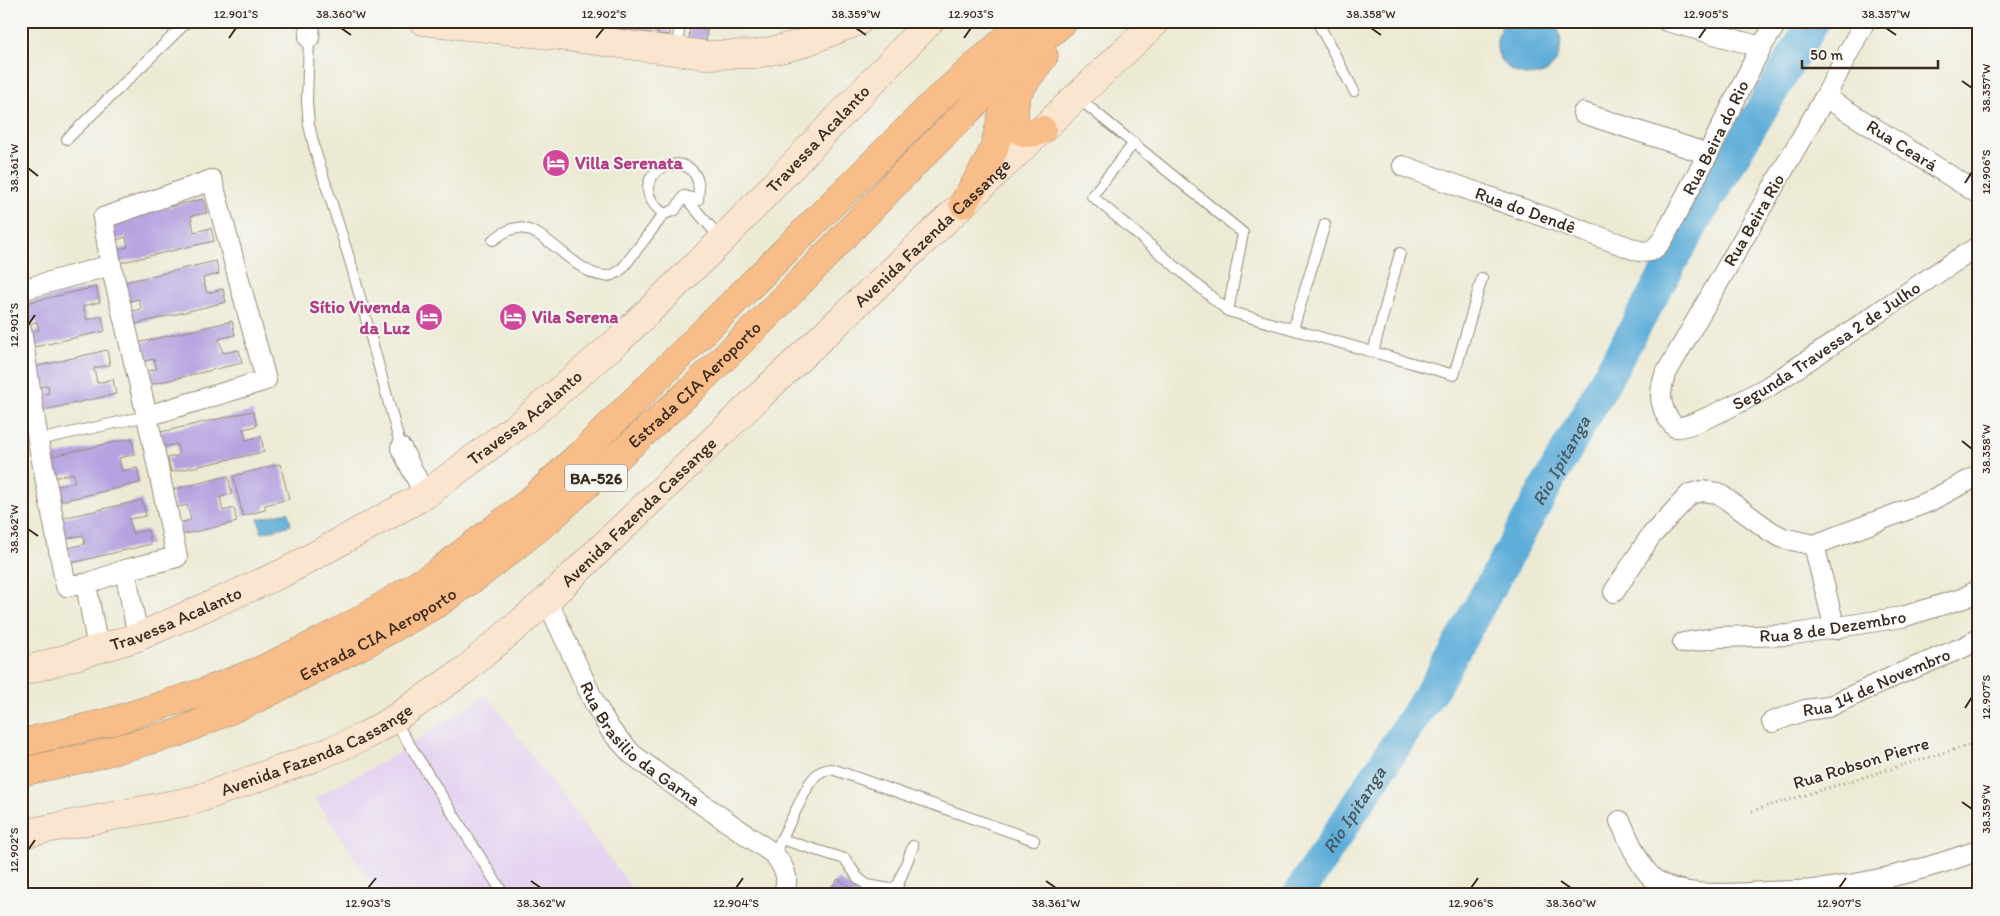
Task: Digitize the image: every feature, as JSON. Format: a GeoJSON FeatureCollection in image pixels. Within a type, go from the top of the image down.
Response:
{"type":"FeatureCollection","features":[{"type":"Feature","properties":{"kind":"highway","name":"Estrada CIA Aeroporto"},"geometry":{"type":"LineString","coordinates":[[21,743],[112,721],[204,692],[261,670],[356,622],[438,572],[528,504],[576,460],[937,100],[1026,21]]}},
{"type":"Feature","properties":{"kind":"highway","name":"Estrada CIA Aeroporto"},"geometry":{"type":"LineString","coordinates":[[21,772],[85,758],[177,733],[240,706],[373,639],[438,603],[484,571],[547,521],[690,391],[779,304],[903,175],[1018,62],[1064,21]]}},
{"type":"Feature","properties":{"kind":"highway"},"geometry":{"type":"LineString","coordinates":[[963,204],[994,149],[1002,116],[1017,92],[1072,21]]}},
{"type":"Feature","properties":{"kind":"highway"},"geometry":{"type":"LineString","coordinates":[[1017,92],[1014,120],[1018,128],[1024,133],[1031,134],[1042,130]]}},
{"type":"Feature","properties":{"kind":"main road"},"geometry":{"type":"LineString","coordinates":[[423,21],[706,55],[756,54],[798,46],[859,21]]}},
{"type":"Feature","properties":{"kind":"main road","name":"Avenida Fazenda Cassange"},"geometry":{"type":"LineString","coordinates":[[21,834],[195,800],[313,758],[363,737],[394,719],[465,670],[546,600],[1157,21]]}},
{"type":"Feature","properties":{"kind":"main road","name":"Travessa Acalanto"},"geometry":{"type":"LineString","coordinates":[[21,672],[138,637],[283,573],[425,495],[525,420],[619,340],[722,240],[820,138],[924,25]]}},
{"type":"Feature","properties":{"kind":"street"},"geometry":{"type":"LineString","coordinates":[[1667,21],[1761,47]]}},
{"type":"Feature","properties":{"kind":"street","name":"Rua Beira do Rio"},"geometry":{"type":"LineString","coordinates":[[1649,252],[1658,246],[1663,239],[1761,47],[1778,21]]}},
{"type":"Feature","properties":{"kind":"street","name":"Rua Beira Rio"},"geometry":{"type":"LineString","coordinates":[[1670,421],[1661,402],[1660,394],[1665,375],[1825,97],[1865,21]]}},
{"type":"Feature","properties":{"kind":"street","name":"Rua Ceará"},"geometry":{"type":"LineString","coordinates":[[1825,97],[1979,194]]}},
{"type":"Feature","properties":{"kind":"street"},"geometry":{"type":"LineString","coordinates":[[1583,113],[1708,154]]}},
{"type":"Feature","properties":{"kind":"street","name":"Rua do Dendê"},"geometry":{"type":"LineString","coordinates":[[1403,166],[1639,251],[1649,252]]}},
{"type":"Feature","properties":{"kind":"street"},"geometry":{"type":"LineString","coordinates":[[21,330],[38,440],[66,586],[86,584],[125,570],[177,558],[147,416],[111,265],[103,218],[212,180],[266,380],[147,416]]}},
{"type":"Feature","properties":{"kind":"street","name":"Segunda Travessa 2 de Julho"},"geometry":{"type":"LineString","coordinates":[[1670,421],[1675,427],[1683,427],[1698,422],[1764,389],[1976,254]]}},
{"type":"Feature","properties":{"kind":"street"},"geometry":{"type":"LineString","coordinates":[[21,290],[111,265]]}},
{"type":"Feature","properties":{"kind":"street"},"geometry":{"type":"LineString","coordinates":[[401,448],[425,495]]}},
{"type":"Feature","properties":{"kind":"street"},"geometry":{"type":"LineString","coordinates":[[1614,592],[1650,537],[1690,494],[1702,491],[1718,493],[1770,532],[1783,538],[1814,545],[1928,502],[1979,475]]}},
{"type":"Feature","properties":{"kind":"street"},"geometry":{"type":"LineString","coordinates":[[1814,545],[1835,629]]}},
{"type":"Feature","properties":{"kind":"street"},"geometry":{"type":"LineString","coordinates":[[125,570],[138,637]]}},
{"type":"Feature","properties":{"kind":"street"},"geometry":{"type":"LineString","coordinates":[[86,584],[98,649]]}},
{"type":"Feature","properties":{"kind":"street","name":"Rua 8 de Dezembro"},"geometry":{"type":"LineString","coordinates":[[1683,642],[1720,637],[1788,635],[1835,629],[1902,617],[1964,598],[1979,589]]}},
{"type":"Feature","properties":{"kind":"street","name":"Rua Brasilio da Garna"},"geometry":{"type":"LineString","coordinates":[[546,600],[595,704],[611,730],[632,754],[661,776],[778,847]]}},
{"type":"Feature","properties":{"kind":"street","name":"Rua 14 de Novembro"},"geometry":{"type":"LineString","coordinates":[[1772,722],[1805,710],[1828,707],[1979,640]]}},
{"type":"Feature","properties":{"kind":"street"},"geometry":{"type":"LineString","coordinates":[[1620,821],[1646,871],[1656,881],[1674,889],[1713,894],[1824,889],[1901,875],[1946,863],[1979,850]]}},
{"type":"Feature","properties":{"kind":"street"},"geometry":{"type":"LineString","coordinates":[[778,847],[787,874],[787,884],[783,895]]}},
{"type":"Feature","properties":{"kind":"lane"},"geometry":{"type":"LineString","coordinates":[[67,139],[188,21]]}},
{"type":"Feature","properties":{"kind":"lane"},"geometry":{"type":"LineString","coordinates":[[676,51],[679,21],[728,21]]}},
{"type":"Feature","properties":{"kind":"lane"},"geometry":{"type":"LineString","coordinates":[[1317,21],[1354,91]]}},
{"type":"Feature","properties":{"kind":"lane"},"geometry":{"type":"LineString","coordinates":[[309,30],[307,101],[309,125],[351,264],[401,448]]}},
{"type":"Feature","properties":{"kind":"lane"},"geometry":{"type":"LineString","coordinates":[[1077,97],[1243,233],[1228,312]]}},
{"type":"Feature","properties":{"kind":"lane"},"geometry":{"type":"LineString","coordinates":[[1134,143],[1092,196],[1228,312],[1454,375],[1482,278]]}},
{"type":"Feature","properties":{"kind":"lane"},"geometry":{"type":"LineString","coordinates":[[664,214],[653,205],[648,193],[650,179],[658,169],[671,163],[684,165],[695,174],[700,186],[698,200],[684,196]]}},
{"type":"Feature","properties":{"kind":"lane"},"geometry":{"type":"LineString","coordinates":[[684,196],[722,240]]}},
{"type":"Feature","properties":{"kind":"lane"},"geometry":{"type":"LineString","coordinates":[[493,240],[506,231],[518,228],[532,231],[588,271],[602,276],[613,275],[622,269],[664,214],[675,210],[684,196]]}},
{"type":"Feature","properties":{"kind":"lane"},"geometry":{"type":"LineString","coordinates":[[1293,329],[1325,224]]}},
{"type":"Feature","properties":{"kind":"lane"},"geometry":{"type":"LineString","coordinates":[[1373,352],[1400,253]]}},
{"type":"Feature","properties":{"kind":"lane"},"geometry":{"type":"LineString","coordinates":[[38,440],[147,416]]}},
{"type":"Feature","properties":{"kind":"lane"},"geometry":{"type":"LineString","coordinates":[[394,719],[504,895]]}},
{"type":"Feature","properties":{"kind":"lane"},"geometry":{"type":"LineString","coordinates":[[913,846],[898,885],[890,890],[867,885],[858,878],[851,865],[845,860],[778,847],[815,775],[822,770],[832,769],[1034,840]]}},
{"type":"Feature","properties":{"kind":"path","name":"Rua Robson Pierre"},"geometry":{"type":"LineString","coordinates":[[1752,811],[1979,742]]}},
{"type":"Feature","properties":{"kind":"shaded area"},"geometry":{"type":"Polygon","coordinates":[[[486,694],[637,895],[379,895],[315,798],[393,756],[486,694]]]}},
{"type":"Feature","properties":{"kind":"water"},"geometry":{"type":"Polygon","coordinates":[[[1506,21],[1552,21],[1559,31],[1561,42],[1554,65],[1543,73],[1529,75],[1516,72],[1505,64],[1498,53],[1498,38],[1506,21]]]}},
{"type":"Feature","properties":{"kind":"water"},"geometry":{"type":"Polygon","coordinates":[[[288,512],[291,525],[262,533],[258,519],[288,512]]]}},
{"type":"Feature","properties":{"kind":"building"},"geometry":{"type":"Polygon","coordinates":[[[624,21],[651,23],[650,33],[623,30],[624,21]]]}},
{"type":"Feature","properties":{"kind":"building"},"geometry":{"type":"Polygon","coordinates":[[[659,22],[671,23],[670,35],[657,34],[659,22]]]}},
{"type":"Feature","properties":{"kind":"building"},"geometry":{"type":"Polygon","coordinates":[[[690,27],[707,29],[706,42],[689,40],[690,27]]]}},
{"type":"Feature","properties":{"kind":"building"},"geometry":{"type":"Polygon","coordinates":[[[203,199],[207,213],[191,216],[194,232],[211,228],[214,241],[119,263],[116,250],[128,247],[126,237],[113,241],[108,221],[203,199]]]}},
{"type":"Feature","properties":{"kind":"building"},"geometry":{"type":"Polygon","coordinates":[[[216,261],[219,274],[203,278],[207,293],[223,289],[226,302],[131,325],[129,312],[141,309],[139,299],[125,302],[121,283],[216,261]]]}},
{"type":"Feature","properties":{"kind":"building"},"geometry":{"type":"Polygon","coordinates":[[[96,287],[100,302],[83,306],[87,320],[102,316],[105,331],[30,348],[27,333],[39,330],[37,322],[24,325],[21,304],[96,287]]]}},
{"type":"Feature","properties":{"kind":"building"},"geometry":{"type":"Polygon","coordinates":[[[232,321],[235,335],[219,339],[223,353],[239,350],[242,363],[148,385],[144,372],[157,369],[154,359],[141,362],[137,343],[232,321]]]}},
{"type":"Feature","properties":{"kind":"building"},"geometry":{"type":"Polygon","coordinates":[[[107,350],[110,365],[94,368],[97,383],[113,379],[116,394],[40,411],[37,396],[49,393],[48,385],[34,388],[30,368],[107,350]]]}},
{"type":"Feature","properties":{"kind":"building"},"geometry":{"type":"Polygon","coordinates":[[[253,411],[257,426],[243,429],[246,440],[261,436],[264,452],[171,472],[168,458],[179,455],[177,444],[164,447],[161,432],[253,411]]]}},
{"type":"Feature","properties":{"kind":"building"},"geometry":{"type":"Polygon","coordinates":[[[132,438],[135,454],[119,458],[122,471],[137,468],[140,483],[61,501],[57,486],[75,482],[73,473],[53,478],[49,457],[132,438]]]}},
{"type":"Feature","properties":{"kind":"building"},"geometry":{"type":"Polygon","coordinates":[[[280,464],[289,499],[265,505],[265,510],[243,516],[233,476],[280,464]]]}},
{"type":"Feature","properties":{"kind":"building"},"geometry":{"type":"Polygon","coordinates":[[[228,476],[232,494],[220,497],[223,511],[234,508],[237,522],[181,535],[179,523],[191,520],[187,505],[175,508],[171,490],[228,476]]]}},
{"type":"Feature","properties":{"kind":"building"},"geometry":{"type":"Polygon","coordinates":[[[142,500],[146,516],[129,519],[132,533],[148,530],[151,544],[71,563],[68,548],[85,544],[83,535],[64,539],[59,519],[142,500]]]}},
{"type":"Feature","properties":{"kind":"building"},"geometry":{"type":"Polygon","coordinates":[[[838,879],[862,895],[825,895],[838,879]]]}},
{"type":"Feature","properties":{"kind":"waterway","name":"Rio Ipitanga"},"geometry":{"type":"LineString","coordinates":[[1298,895],[1437,682],[1681,245],[1814,21]]}},
{"type":"Feature","properties":{"kind":"place","name":"Villa Serenata"},"geometry":{"type":"Point","coordinates":[556,163]}},
{"type":"Feature","properties":{"kind":"place","name":"Sítio Vivenda da Luz"},"geometry":{"type":"Point","coordinates":[429,317]}},
{"type":"Feature","properties":{"kind":"place","name":"Vila Serena"},"geometry":{"type":"Point","coordinates":[513,317]}}]}
